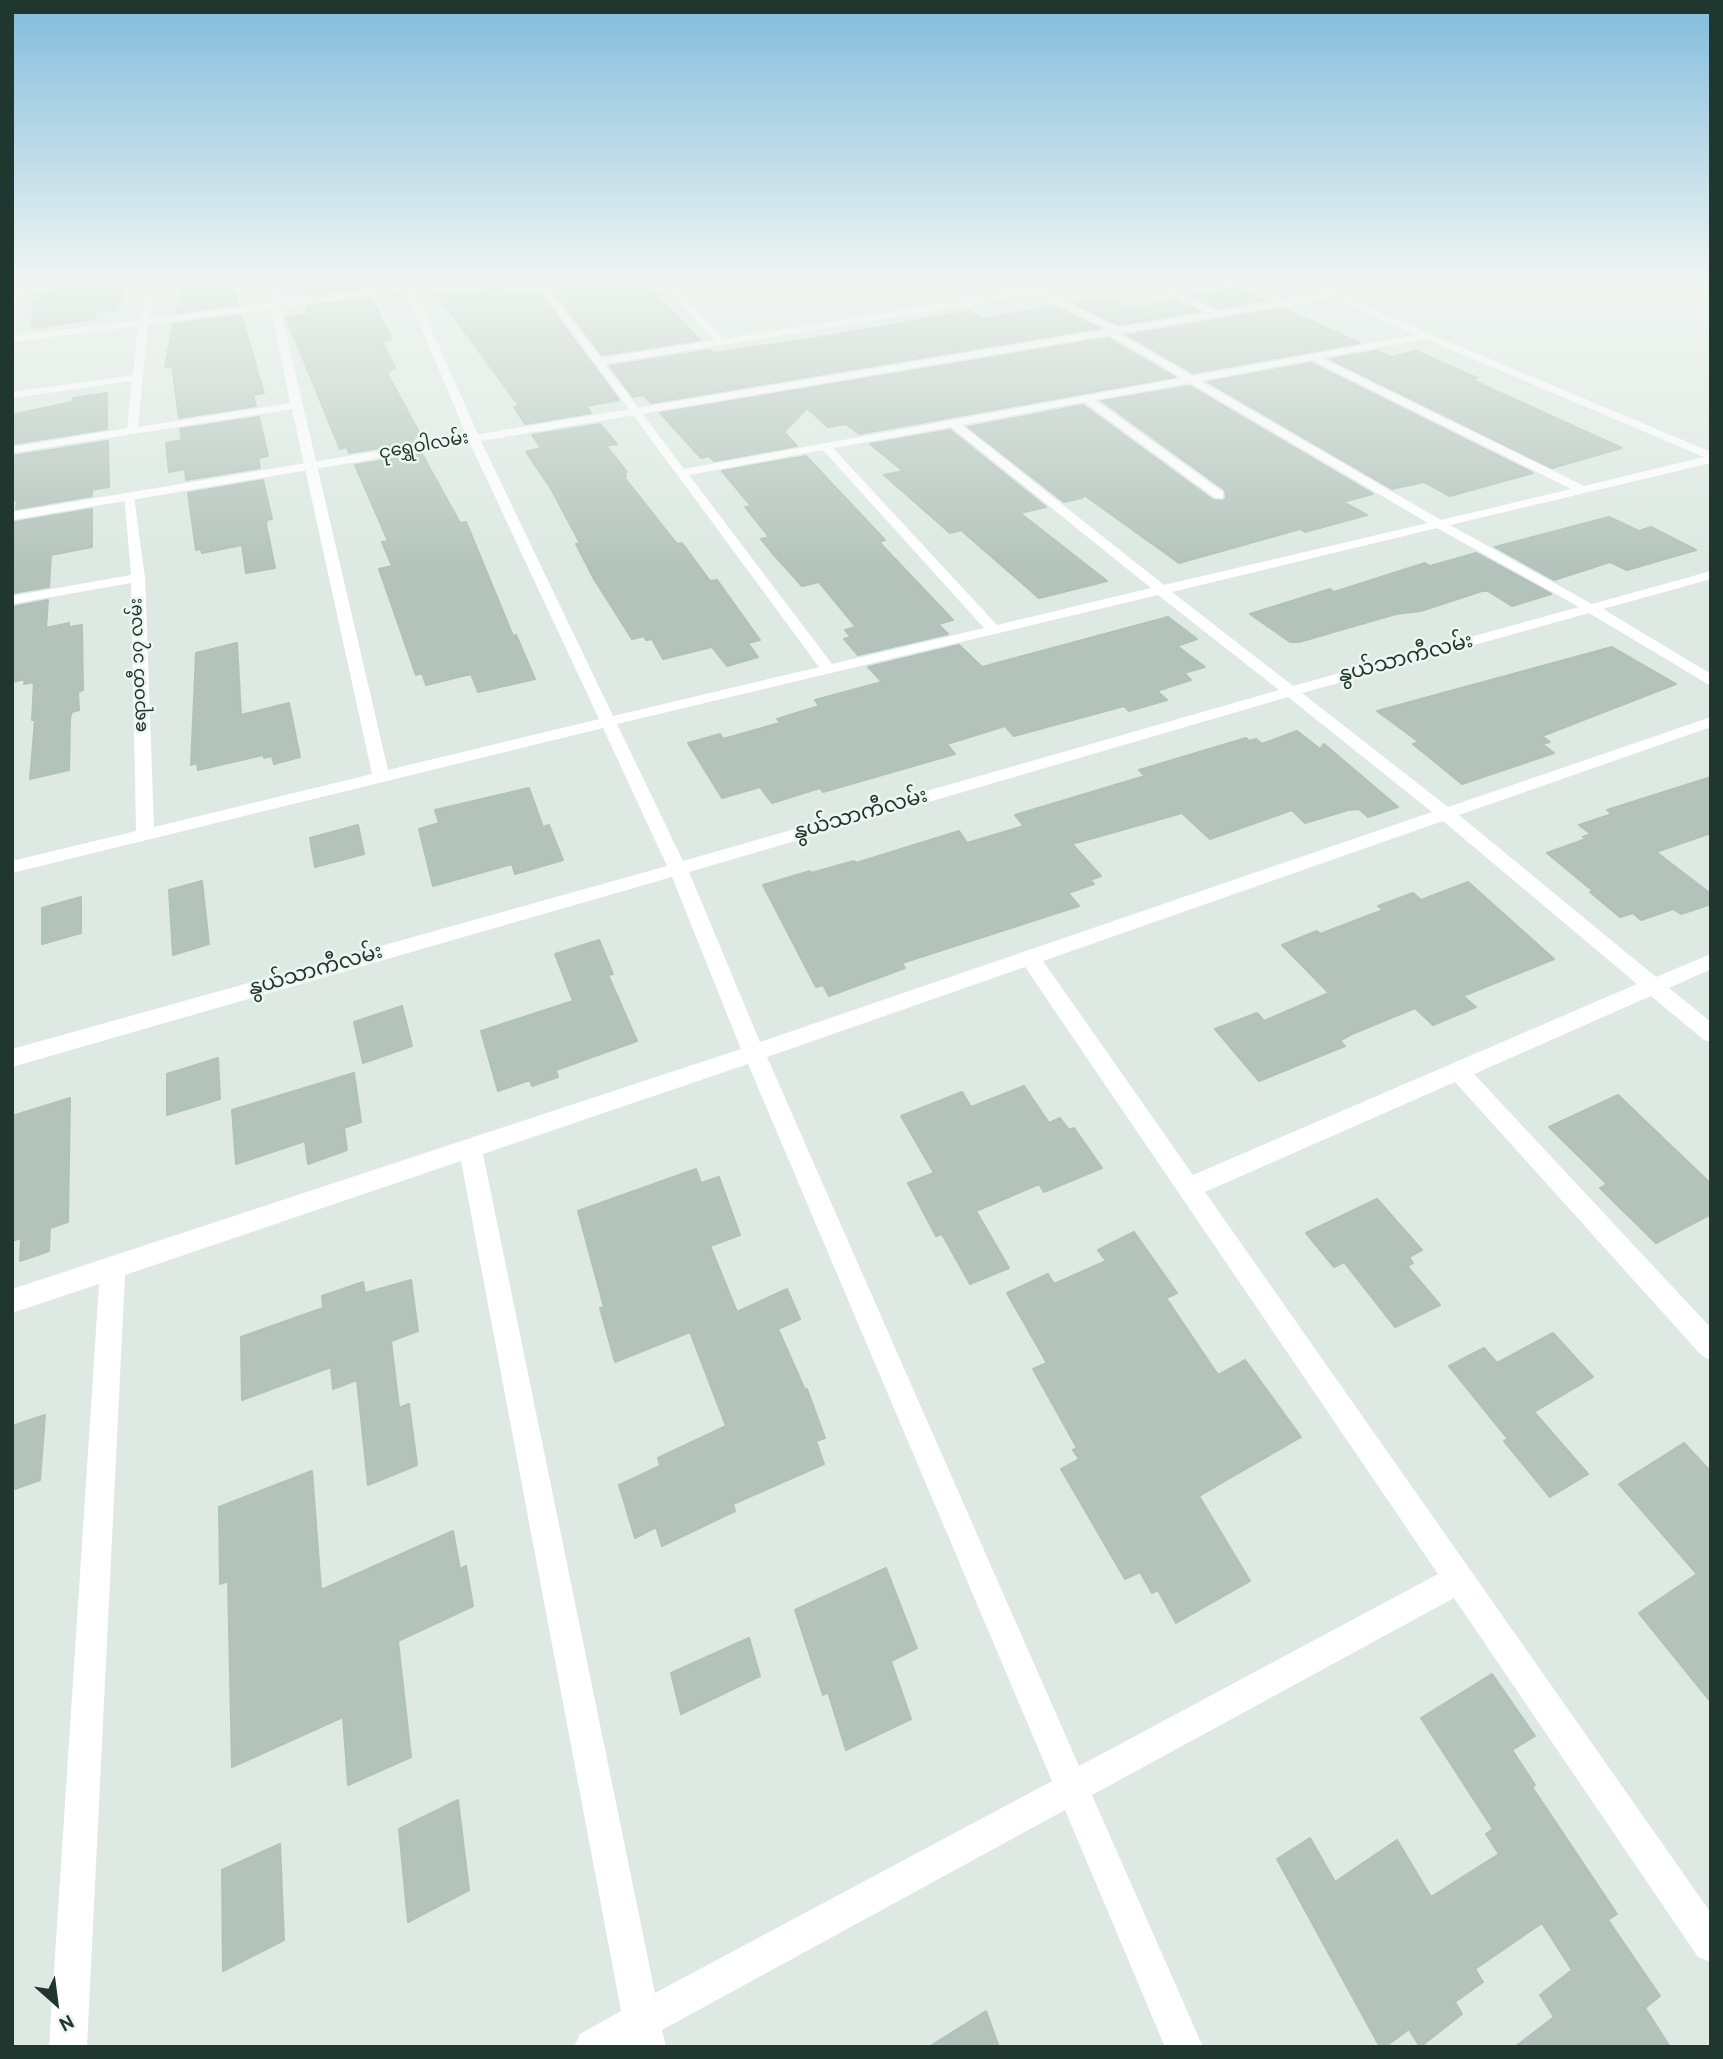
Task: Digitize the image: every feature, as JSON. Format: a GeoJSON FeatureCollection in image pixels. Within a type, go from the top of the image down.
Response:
{"type":"FeatureCollection","features":[{"type":"Feature","properties":{"kind":"street"},"geometry":{"type":"LineString","coordinates":[[12,395],[129,378]]}},
{"type":"Feature","properties":{"kind":"street"},"geometry":{"type":"LineString","coordinates":[[132,431],[137,378]]}},
{"type":"Feature","properties":{"kind":"street"},"geometry":{"type":"LineString","coordinates":[[290,378],[382,777]]}},
{"type":"Feature","properties":{"kind":"street"},"geometry":{"type":"LineString","coordinates":[[447,378],[678,869],[754,1053],[1184,2047]]}},
{"type":"Feature","properties":{"kind":"street"},"geometry":{"type":"LineString","coordinates":[[609,378],[828,669]]}},
{"type":"Feature","properties":{"kind":"street","name":"ငုရွှေဝါလမ်း"},"geometry":{"type":"LineString","coordinates":[[12,516],[835,378]]}},
{"type":"Feature","properties":{"kind":"street"},"geometry":{"type":"LineString","coordinates":[[1185,378],[1592,609],[1711,681]]}},
{"type":"Feature","properties":{"kind":"street"},"geometry":{"type":"LineString","coordinates":[[680,473],[1198,378]]}},
{"type":"Feature","properties":{"kind":"street"},"geometry":{"type":"LineString","coordinates":[[1355,378],[1583,490]]}},
{"type":"Feature","properties":{"kind":"street"},"geometry":{"type":"LineString","coordinates":[[1527,378],[1711,458]]}},
{"type":"Feature","properties":{"kind":"street"},"geometry":{"type":"LineString","coordinates":[[1085,398],[1219,495]]}},
{"type":"Feature","properties":{"kind":"street"},"geometry":{"type":"LineString","coordinates":[[12,450],[296,405]]}},
{"type":"Feature","properties":{"kind":"street"},"geometry":{"type":"LineString","coordinates":[[953,423],[1446,814],[1711,1034]]}},
{"type":"Feature","properties":{"kind":"street"},"geometry":{"type":"LineString","coordinates":[[825,446],[994,630]]}},
{"type":"Feature","properties":{"kind":"street"},"geometry":{"type":"LineString","coordinates":[[12,867],[1711,458]]}},
{"type":"Feature","properties":{"kind":"street","name":"ဧရာဝတီ ၁၇ လမ်း"},"geometry":{"type":"LineString","coordinates":[[128,496],[138,578],[145,835]]}},
{"type":"Feature","properties":{"kind":"street","name":"နွယ်သာကီလမ်း"},"geometry":{"type":"LineString","coordinates":[[12,1058],[1289,692],[1711,575]]}},
{"type":"Feature","properties":{"kind":"street"},"geometry":{"type":"LineString","coordinates":[[12,600],[138,578]]}},
{"type":"Feature","properties":{"kind":"street"},"geometry":{"type":"LineString","coordinates":[[12,1301],[754,1053],[1711,722]]}},
{"type":"Feature","properties":{"kind":"street"},"geometry":{"type":"LineString","coordinates":[[1030,958],[1711,1944]]}},
{"type":"Feature","properties":{"kind":"street"},"geometry":{"type":"LineString","coordinates":[[1189,1188],[1711,961]]}},
{"type":"Feature","properties":{"kind":"street"},"geometry":{"type":"LineString","coordinates":[[1458,1071],[1711,1347]]}},
{"type":"Feature","properties":{"kind":"street"},"geometry":{"type":"LineString","coordinates":[[470,1148],[645,2034]]}},
{"type":"Feature","properties":{"kind":"street"},"geometry":{"type":"LineString","coordinates":[[68,2047],[113,1267]]}},
{"type":"Feature","properties":{"kind":"street"},"geometry":{"type":"LineString","coordinates":[[593,2047],[645,2034],[1073,1789],[1459,1579]]}},
{"type":"Feature","properties":{"kind":"building"},"geometry":{"type":"Polygon","coordinates":[[[174,378],[260,378],[264,393],[253,395],[256,406],[179,418],[174,378]]]}},
{"type":"Feature","properties":{"kind":"building"},"geometry":{"type":"Polygon","coordinates":[[[311,378],[390,378],[421,436],[413,437],[416,442],[349,453],[347,447],[340,449],[311,378]]]}},
{"type":"Feature","properties":{"kind":"building"},"geometry":{"type":"Polygon","coordinates":[[[498,378],[603,378],[619,400],[586,406],[591,413],[525,424],[514,407],[519,406],[498,378]]]}},
{"type":"Feature","properties":{"kind":"building"},"geometry":{"type":"Polygon","coordinates":[[[619,378],[800,378],[651,403],[644,395],[633,397],[619,378]]]}},
{"type":"Feature","properties":{"kind":"building"},"geometry":{"type":"Polygon","coordinates":[[[869,378],[1169,378],[859,434],[846,424],[828,427],[807,408],[784,432],[797,446],[714,461],[709,456],[701,458],[660,413],[869,378]]]}},
{"type":"Feature","properties":{"kind":"building"},"geometry":{"type":"Polygon","coordinates":[[[1229,378],[1341,378],[1533,473],[1450,496],[1424,482],[1392,489],[1208,382],[1229,378]]]}},
{"type":"Feature","properties":{"kind":"building"},"geometry":{"type":"Polygon","coordinates":[[[1369,378],[1476,378],[1470,379],[1622,448],[1552,468],[1369,378]]]}},
{"type":"Feature","properties":{"kind":"building"},"geometry":{"type":"Polygon","coordinates":[[[1190,386],[1373,494],[1343,502],[1367,515],[1305,532],[1300,529],[1179,563],[1084,495],[1082,498],[1064,502],[968,427],[1083,405],[1213,500],[1223,501],[1226,498],[1225,490],[1102,401],[1190,386]]]}},
{"type":"Feature","properties":{"kind":"building"},"geometry":{"type":"Polygon","coordinates":[[[107,393],[107,429],[12,444],[15,414],[72,402],[73,398],[107,393]]]}},
{"type":"Feature","properties":{"kind":"building"},"geometry":{"type":"Polygon","coordinates":[[[259,417],[268,456],[258,458],[260,468],[186,480],[185,469],[169,472],[166,443],[182,440],[180,429],[259,417]]]}},
{"type":"Feature","properties":{"kind":"building"},"geometry":{"type":"Polygon","coordinates":[[[600,424],[617,444],[606,446],[627,472],[624,477],[677,544],[682,543],[710,581],[717,580],[760,640],[748,643],[758,657],[727,666],[712,647],[663,659],[652,639],[646,640],[644,636],[632,639],[594,579],[576,544],[580,543],[550,487],[526,452],[541,448],[532,435],[600,424]]]}},
{"type":"Feature","properties":{"kind":"building"},"geometry":{"type":"Polygon","coordinates":[[[950,430],[1046,507],[1020,513],[1107,581],[1039,598],[961,530],[950,533],[884,475],[903,471],[870,444],[950,430]]]}},
{"type":"Feature","properties":{"kind":"building"},"geometry":{"type":"Polygon","coordinates":[[[108,441],[109,487],[92,490],[92,496],[16,509],[17,500],[12,501],[12,456],[108,441]]]}},
{"type":"Feature","properties":{"kind":"building"},"geometry":{"type":"Polygon","coordinates":[[[422,454],[460,523],[466,522],[513,636],[516,635],[535,679],[478,692],[471,674],[426,685],[422,673],[416,675],[379,569],[392,566],[382,542],[388,541],[355,465],[422,454]]]}},
{"type":"Feature","properties":{"kind":"building"},"geometry":{"type":"Polygon","coordinates":[[[806,456],[885,540],[879,542],[953,620],[938,624],[948,634],[858,655],[844,639],[851,637],[845,630],[856,627],[819,582],[802,586],[761,539],[769,537],[745,507],[751,506],[722,471],[806,456]]]}},
{"type":"Feature","properties":{"kind":"building"},"geometry":{"type":"Polygon","coordinates":[[[263,480],[272,519],[267,520],[266,524],[275,568],[246,573],[242,545],[202,553],[201,549],[196,550],[188,493],[263,480]]]}},
{"type":"Feature","properties":{"kind":"building"},"geometry":{"type":"Polygon","coordinates":[[[92,509],[92,547],[51,555],[49,587],[12,593],[15,522],[92,509]]]}},
{"type":"Feature","properties":{"kind":"building"},"geometry":{"type":"Polygon","coordinates":[[[1609,517],[1639,531],[1651,527],[1696,550],[1627,570],[1610,562],[1554,580],[1495,547],[1609,517]]]}},
{"type":"Feature","properties":{"kind":"building"},"geometry":{"type":"Polygon","coordinates":[[[1476,553],[1551,594],[1512,606],[1488,591],[1482,591],[1421,611],[1396,614],[1299,642],[1290,642],[1250,614],[1330,589],[1334,592],[1425,563],[1430,566],[1476,553]]]}},
{"type":"Feature","properties":{"kind":"building"},"geometry":{"type":"Polygon","coordinates":[[[48,600],[46,628],[69,623],[69,627],[82,625],[83,690],[78,692],[79,710],[72,712],[70,718],[69,770],[30,779],[35,720],[32,720],[34,682],[24,684],[25,679],[12,682],[12,607],[48,600]]]}},
{"type":"Feature","properties":{"kind":"building"},"geometry":{"type":"Polygon","coordinates":[[[1168,617],[1197,639],[1177,646],[1205,667],[1184,673],[1191,680],[1157,691],[1167,700],[1129,711],[1124,706],[1014,736],[1005,726],[947,744],[955,754],[823,792],[820,788],[772,803],[760,787],[722,798],[688,743],[720,734],[723,739],[780,723],[777,719],[819,706],[815,700],[882,682],[868,667],[959,645],[982,667],[1168,617]]]}},
{"type":"Feature","properties":{"kind":"building"},"geometry":{"type":"Polygon","coordinates":[[[237,643],[241,715],[289,703],[300,757],[274,764],[272,756],[264,758],[263,755],[198,770],[197,763],[191,765],[196,653],[237,643]]]}},
{"type":"Feature","properties":{"kind":"building"},"geometry":{"type":"Polygon","coordinates":[[[1612,647],[1676,684],[1542,736],[1550,742],[1542,744],[1554,753],[1462,784],[1413,744],[1419,742],[1377,711],[1612,647]]]}},
{"type":"Feature","properties":{"kind":"building"},"geometry":{"type":"Polygon","coordinates":[[[1297,731],[1320,749],[1324,744],[1398,807],[1368,817],[1359,809],[1348,810],[1305,823],[1292,810],[1210,839],[1182,813],[1072,844],[1101,876],[1090,880],[1094,884],[1068,893],[1079,906],[902,963],[905,968],[829,996],[823,985],[816,987],[763,885],[810,871],[811,873],[854,861],[856,863],[959,831],[967,843],[1024,826],[1015,815],[1145,776],[1139,770],[1246,738],[1249,741],[1256,739],[1262,744],[1297,731]]]}},
{"type":"Feature","properties":{"kind":"building"},"geometry":{"type":"Polygon","coordinates":[[[1711,777],[1711,833],[1656,852],[1711,894],[1711,904],[1681,914],[1673,909],[1641,920],[1633,913],[1620,917],[1547,853],[1586,839],[1583,837],[1591,834],[1579,825],[1612,814],[1607,810],[1711,777]]]}},
{"type":"Feature","properties":{"kind":"building"},"geometry":{"type":"Polygon","coordinates":[[[529,788],[543,827],[549,825],[563,860],[515,874],[512,864],[433,886],[419,829],[439,823],[435,810],[529,788]]]}},
{"type":"Feature","properties":{"kind":"building"},"geometry":{"type":"Polygon","coordinates":[[[358,825],[364,854],[315,867],[310,838],[358,825]]]}},
{"type":"Feature","properties":{"kind":"building"},"geometry":{"type":"Polygon","coordinates":[[[202,881],[209,944],[173,955],[169,890],[202,881]]]}},
{"type":"Feature","properties":{"kind":"building"},"geometry":{"type":"Polygon","coordinates":[[[1468,882],[1554,959],[1463,996],[1476,1007],[1433,1025],[1415,1008],[1352,1034],[1340,1041],[1345,1046],[1259,1081],[1215,1029],[1257,1013],[1264,1021],[1329,993],[1282,945],[1383,910],[1378,906],[1413,893],[1421,900],[1468,882]]]}},
{"type":"Feature","properties":{"kind":"building"},"geometry":{"type":"Polygon","coordinates":[[[81,897],[81,933],[42,944],[42,908],[81,897]]]}},
{"type":"Feature","properties":{"kind":"building"},"geometry":{"type":"Polygon","coordinates":[[[599,940],[613,974],[608,975],[637,1041],[556,1070],[558,1077],[532,1086],[530,1080],[498,1091],[481,1031],[573,1001],[555,954],[599,940]]]}},
{"type":"Feature","properties":{"kind":"building"},"geometry":{"type":"Polygon","coordinates":[[[402,1006],[412,1046],[363,1063],[354,1022],[402,1006]]]}},
{"type":"Feature","properties":{"kind":"building"},"geometry":{"type":"Polygon","coordinates":[[[218,1058],[220,1099],[167,1115],[167,1074],[218,1058]]]}},
{"type":"Feature","properties":{"kind":"building"},"geometry":{"type":"Polygon","coordinates":[[[354,1073],[361,1122],[344,1128],[347,1150],[308,1164],[305,1141],[236,1164],[232,1110],[354,1073]]]}},
{"type":"Feature","properties":{"kind":"building"},"geometry":{"type":"Polygon","coordinates":[[[1024,1086],[1049,1123],[1060,1118],[1069,1130],[1074,1128],[1102,1168],[1044,1192],[1039,1184],[976,1211],[1009,1268],[970,1284],[942,1234],[936,1236],[908,1183],[934,1173],[901,1116],[962,1092],[971,1107],[1024,1086]]]}},
{"type":"Feature","properties":{"kind":"building"},"geometry":{"type":"Polygon","coordinates":[[[1618,1095],[1711,1184],[1711,1214],[1656,1243],[1600,1188],[1607,1184],[1549,1127],[1618,1095]]]}},
{"type":"Feature","properties":{"kind":"building"},"geometry":{"type":"Polygon","coordinates":[[[70,1098],[68,1222],[50,1228],[49,1251],[20,1261],[21,1238],[12,1241],[12,1116],[70,1098]]]}},
{"type":"Feature","properties":{"kind":"building"},"geometry":{"type":"Polygon","coordinates":[[[696,1169],[701,1183],[719,1177],[740,1235],[710,1246],[737,1312],[787,1289],[800,1319],[778,1329],[805,1390],[807,1389],[825,1438],[816,1441],[824,1464],[733,1504],[735,1511],[662,1546],[656,1527],[635,1538],[619,1485],[660,1466],[658,1458],[726,1426],[690,1332],[615,1362],[600,1308],[604,1307],[578,1211],[696,1169]]]}},
{"type":"Feature","properties":{"kind":"building"},"geometry":{"type":"Polygon","coordinates":[[[1377,1199],[1422,1250],[1409,1257],[1413,1263],[1407,1266],[1440,1305],[1395,1327],[1344,1262],[1334,1267],[1306,1233],[1377,1199]]]}},
{"type":"Feature","properties":{"kind":"building"},"geometry":{"type":"Polygon","coordinates":[[[1134,1232],[1177,1293],[1166,1298],[1218,1375],[1245,1360],[1301,1437],[1199,1496],[1250,1581],[1176,1623],[1158,1590],[1152,1593],[1140,1572],[1125,1579],[1061,1469],[1079,1459],[1073,1450],[1077,1448],[1033,1369],[1047,1363],[1007,1293],[1048,1274],[1054,1284],[1106,1261],[1098,1250],[1134,1232]]]}},
{"type":"Feature","properties":{"kind":"building"},"geometry":{"type":"Polygon","coordinates":[[[411,1280],[418,1331],[391,1341],[399,1408],[409,1404],[417,1465],[368,1485],[357,1380],[333,1389],[331,1367],[242,1400],[241,1337],[323,1308],[322,1296],[363,1282],[365,1293],[411,1280]]]}},
{"type":"Feature","properties":{"kind":"building"},"geometry":{"type":"Polygon","coordinates":[[[1553,1333],[1593,1377],[1534,1412],[1588,1474],[1550,1497],[1504,1441],[1508,1439],[1449,1366],[1484,1348],[1497,1363],[1553,1333]]]}},
{"type":"Feature","properties":{"kind":"building"},"geometry":{"type":"Polygon","coordinates":[[[45,1415],[40,1480],[12,1490],[12,1426],[45,1415]]]}},
{"type":"Feature","properties":{"kind":"building"},"geometry":{"type":"Polygon","coordinates":[[[1684,1443],[1711,1472],[1711,1702],[1639,1613],[1697,1574],[1619,1484],[1684,1443]]]}},
{"type":"Feature","properties":{"kind":"building"},"geometry":{"type":"Polygon","coordinates":[[[312,1471],[321,1590],[453,1531],[460,1569],[466,1566],[473,1606],[398,1641],[411,1757],[348,1785],[343,1717],[232,1767],[228,1581],[220,1584],[219,1507],[312,1471]]]}},
{"type":"Feature","properties":{"kind":"building"},"geometry":{"type":"Polygon","coordinates":[[[886,1568],[917,1648],[891,1661],[911,1719],[846,1750],[828,1692],[823,1695],[795,1610],[886,1568]]]}},
{"type":"Feature","properties":{"kind":"building"},"geometry":{"type":"Polygon","coordinates":[[[749,1638],[760,1676],[681,1714],[671,1673],[749,1638]]]}},
{"type":"Feature","properties":{"kind":"building"},"geometry":{"type":"Polygon","coordinates":[[[1492,1674],[1535,1736],[1512,1750],[1535,1785],[1532,1787],[1617,1914],[1608,1920],[1660,1996],[1645,2008],[1670,2047],[1515,2047],[1554,2017],[1540,1995],[1572,1970],[1542,1923],[1475,1969],[1483,1982],[1455,2002],[1462,2014],[1420,2047],[1409,2029],[1385,2047],[1380,2047],[1277,1859],[1310,1838],[1335,1882],[1397,1840],[1431,1897],[1499,1854],[1486,1834],[1493,1829],[1421,1718],[1492,1674]]]}},
{"type":"Feature","properties":{"kind":"building"},"geometry":{"type":"Polygon","coordinates":[[[458,1800],[469,1890],[408,1922],[399,1829],[458,1800]]]}},
{"type":"Feature","properties":{"kind":"building"},"geometry":{"type":"Polygon","coordinates":[[[280,1844],[284,1940],[223,1971],[222,1870],[280,1844]]]}},
{"type":"Feature","properties":{"kind":"building"},"geometry":{"type":"Polygon","coordinates":[[[986,2011],[999,2047],[929,2047],[986,2011]]]}}]}
